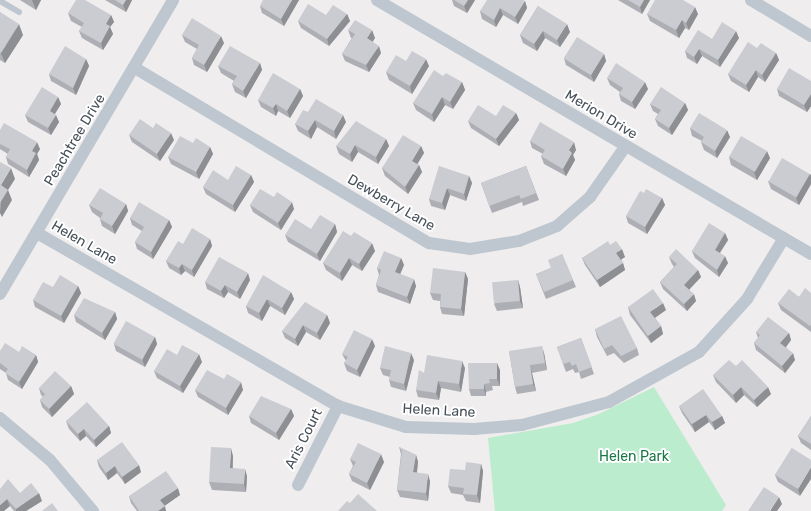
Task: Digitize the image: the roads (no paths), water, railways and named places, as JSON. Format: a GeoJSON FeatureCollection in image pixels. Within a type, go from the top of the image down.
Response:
{"type":"FeatureCollection","features":[{"type":"Feature","properties":{"kind":"street","name":"Peachtree Drive"},"geometry":{"type":"LineString","coordinates":[[0,294],[135,68],[173,0]]}},
{"type":"Feature","properties":{"kind":"street","name":"Merion Drive"},"geometry":{"type":"LineString","coordinates":[[377,0],[625,147],[811,254]]}},
{"type":"Feature","properties":{"kind":"street"},"geometry":{"type":"LineString","coordinates":[[751,0],[811,36]]}},
{"type":"Feature","properties":{"kind":"street","name":"Dewberry Lane"},"geometry":{"type":"LineString","coordinates":[[135,68],[429,244],[470,249],[519,241],[557,226],[590,197],[625,147]]}},
{"type":"Feature","properties":{"kind":"street","name":"Helen Lane"},"geometry":{"type":"LineString","coordinates":[[37,233],[338,406],[406,428],[474,429],[522,425],[609,402],[699,352],[747,299],[784,238]]}},
{"type":"Feature","properties":{"kind":"street","name":"Aris Court"},"geometry":{"type":"LineString","coordinates":[[298,485],[338,406]]}},
{"type":"Feature","properties":{"kind":"street"},"geometry":{"type":"LineString","coordinates":[[0,418],[50,460],[93,511]]}},
{"type":"Feature","properties":{"kind":"lane"},"geometry":{"type":"LineString","coordinates":[[0,1],[19,12]]}},
{"type":"Feature","properties":{"kind":"park label","name":"Helen Park"},"geometry":{"type":"Point","coordinates":[634,457]}}]}
